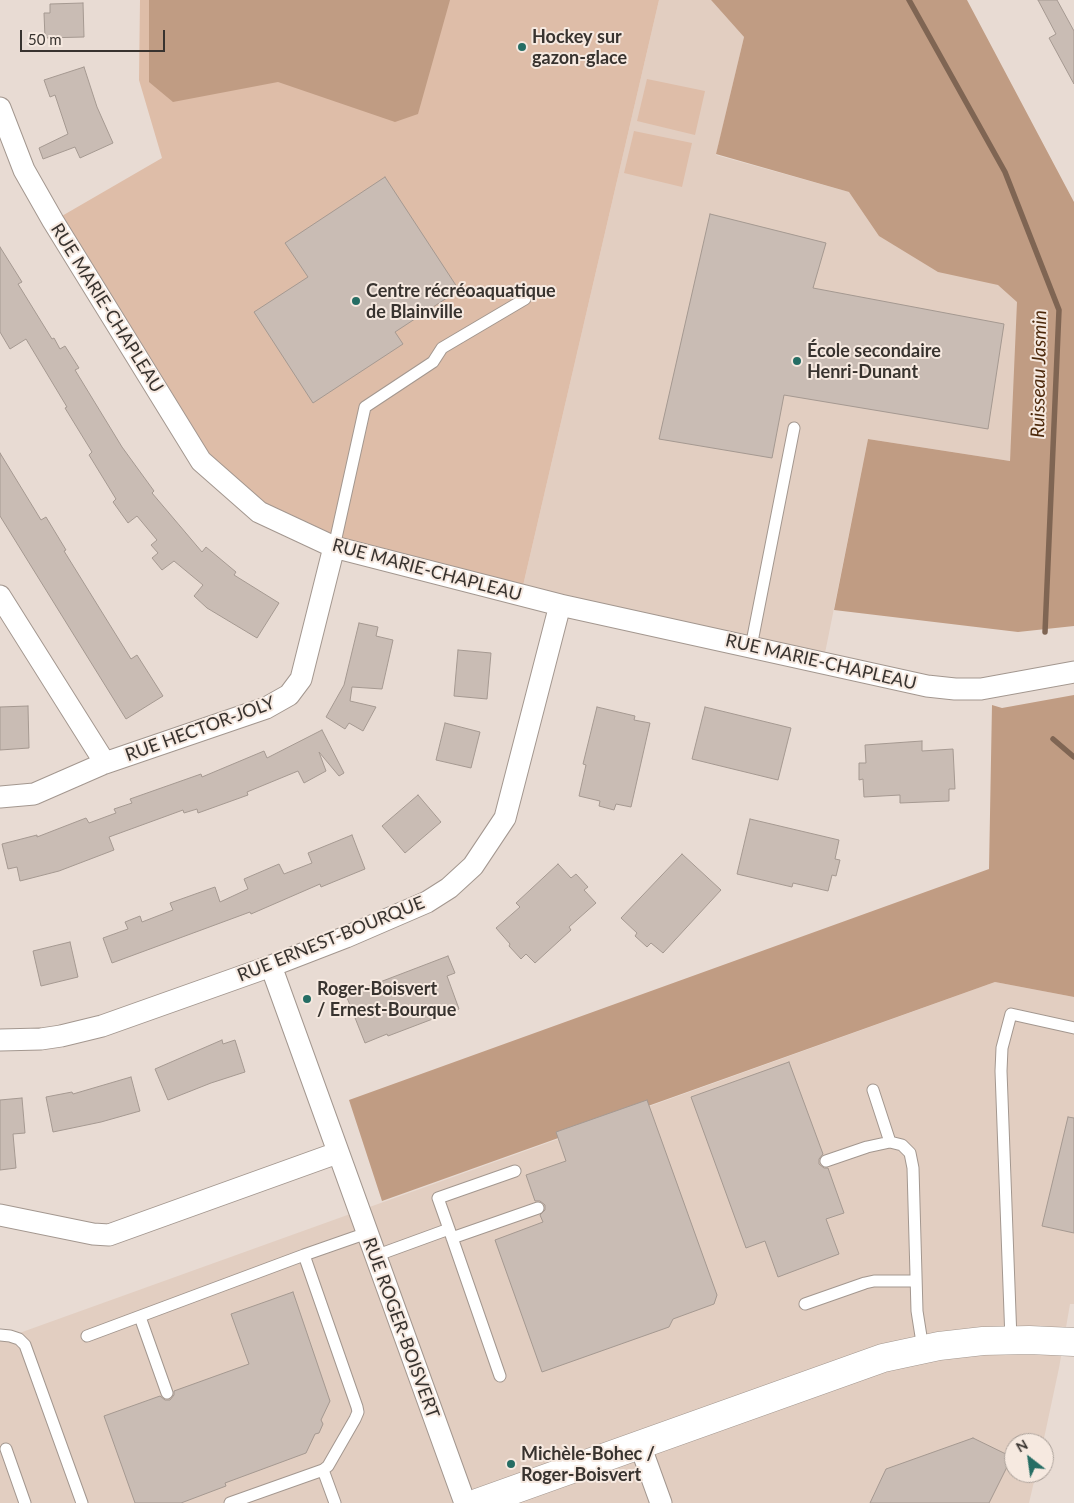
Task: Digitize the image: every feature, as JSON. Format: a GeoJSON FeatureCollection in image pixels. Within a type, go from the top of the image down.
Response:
{"type":"FeatureCollection","features":[{"type":"Feature","properties":{"kind":"street","name":"RUE MARIE-CHAPLEAU"},"geometry":{"type":"LineString","coordinates":[[0,108],[24,170],[53,221],[201,461],[259,512],[334,547],[560,605],[927,686],[955,689],[996,687],[1074,672]]}},
{"type":"Feature","properties":{"kind":"street","name":"RUE HECTOR-JOLY"},"geometry":{"type":"LineString","coordinates":[[0,797],[34,794],[105,763],[266,708],[289,695],[301,679],[334,547]]}},
{"type":"Feature","properties":{"kind":"street","name":"RUE HECTOR-JOLY"},"geometry":{"type":"LineString","coordinates":[[0,596],[105,763]]}},
{"type":"Feature","properties":{"kind":"street","name":"RUE ERNEST-BOURQUE"},"geometry":{"type":"LineString","coordinates":[[0,1040],[41,1039],[82,1032],[271,966],[346,937],[427,902],[449,888],[473,866],[505,818],[560,605]]}},
{"type":"Feature","properties":{"kind":"street","name":"RUE ROGER-BOISVERT"},"geometry":{"type":"LineString","coordinates":[[271,966],[465,1503]]}},
{"type":"Feature","properties":{"kind":"street"},"geometry":{"type":"LineString","coordinates":[[0,1215],[93,1234],[109,1235],[337,1153]]}},
{"type":"Feature","properties":{"kind":"street"},"geometry":{"type":"LineString","coordinates":[[477,1503],[864,1364],[901,1353],[983,1341],[1011,1340],[1072,1343]]}},
{"type":"Feature","properties":{"kind":"street"},"geometry":{"type":"LineString","coordinates":[[640,1444],[661,1503]]}},
{"type":"Feature","properties":{"kind":"lane"},"geometry":{"type":"LineString","coordinates":[[334,547],[365,407],[434,362],[442,348],[525,298]]}},
{"type":"Feature","properties":{"kind":"lane"},"geometry":{"type":"LineString","coordinates":[[751,647],[794,428]]}},
{"type":"Feature","properties":{"kind":"lane"},"geometry":{"type":"LineString","coordinates":[[1011,1340],[1001,1071],[1002,1048],[1011,1014],[1074,1028]]}},
{"type":"Feature","properties":{"kind":"lane"},"geometry":{"type":"LineString","coordinates":[[873,1090],[890,1142]]}},
{"type":"Feature","properties":{"kind":"lane"},"geometry":{"type":"LineString","coordinates":[[826,1161],[867,1147],[890,1142],[902,1145],[910,1154],[912,1160],[917,1318],[923,1349]]}},
{"type":"Feature","properties":{"kind":"lane"},"geometry":{"type":"LineString","coordinates":[[500,1376],[438,1198],[515,1170]]}},
{"type":"Feature","properties":{"kind":"lane"},"geometry":{"type":"LineString","coordinates":[[375,1256],[538,1208]]}},
{"type":"Feature","properties":{"kind":"lane"},"geometry":{"type":"LineString","coordinates":[[87,1336],[367,1233]]}},
{"type":"Feature","properties":{"kind":"lane"},"geometry":{"type":"LineString","coordinates":[[230,1503],[323,1470],[328,1466],[358,1412],[304,1255]]}},
{"type":"Feature","properties":{"kind":"lane"},"geometry":{"type":"LineString","coordinates":[[805,1304],[874,1281],[916,1281]]}},
{"type":"Feature","properties":{"kind":"lane"},"geometry":{"type":"LineString","coordinates":[[140,1317],[167,1394]]}},
{"type":"Feature","properties":{"kind":"lane"},"geometry":{"type":"LineString","coordinates":[[0,1335],[19,1339],[25,1345],[82,1503]]}},
{"type":"Feature","properties":{"kind":"lane"},"geometry":{"type":"LineString","coordinates":[[6,1449],[25,1503]]}},
{"type":"Feature","properties":{"kind":"lane"},"geometry":{"type":"LineString","coordinates":[[323,1470],[336,1503]]}},
{"type":"Feature","properties":{"kind":"shaded area"},"geometry":{"type":"Polygon","coordinates":[[[140,0],[659,0],[522,590],[335,545],[265,511],[206,466],[55,220],[162,158],[139,80],[140,0]]]}},
{"type":"Feature","properties":{"kind":"shaded area"},"geometry":{"type":"Polygon","coordinates":[[[149,0],[450,0],[418,114],[395,122],[278,82],[173,102],[149,82],[149,0]]]}},
{"type":"Feature","properties":{"kind":"shaded area","name":"École secondaire Henri-Dunant"},"geometry":{"type":"Polygon","coordinates":[[[659,0],[711,0],[744,37],[716,155],[849,192],[1027,283],[1010,461],[868,439],[823,663],[522,590],[659,0]]]}},
{"type":"Feature","properties":{"kind":"shaded area"},"geometry":{"type":"Polygon","coordinates":[[[711,0],[967,0],[1074,202],[1074,626],[1018,632],[834,610],[868,439],[1010,461],[1017,302],[998,285],[938,272],[879,236],[849,192],[716,154],[744,37],[711,0]]]}},
{"type":"Feature","properties":{"kind":"shaded area"},"geometry":{"type":"Polygon","coordinates":[[[647,79],[705,91],[695,135],[637,121],[647,79]]]}},
{"type":"Feature","properties":{"kind":"shaded area"},"geometry":{"type":"Polygon","coordinates":[[[634,131],[692,143],[682,187],[624,173],[634,131]]]}},
{"type":"Feature","properties":{"kind":"shaded area"},"geometry":{"type":"Polygon","coordinates":[[[1074,695],[1074,997],[995,982],[382,1201],[349,1100],[989,869],[992,705],[1002,708],[1074,695]]]}},
{"type":"Feature","properties":{"kind":"shaded area"},"geometry":{"type":"Polygon","coordinates":[[[995,982],[1074,997],[1074,1304],[1070,1304],[1045,1433],[1004,1433],[1004,1483],[1034,1483],[1029,1503],[0,1503],[0,1340],[995,982]]]}},
{"type":"Feature","properties":{"kind":"building"},"geometry":{"type":"Polygon","coordinates":[[[1038,0],[1057,0],[1074,31],[1074,84],[1049,38],[1056,34],[1038,0]]]}},
{"type":"Feature","properties":{"kind":"building"},"geometry":{"type":"Polygon","coordinates":[[[83,3],[84,37],[45,38],[44,13],[50,13],[50,4],[83,3]]]}},
{"type":"Feature","properties":{"kind":"building"},"geometry":{"type":"Polygon","coordinates":[[[84,67],[97,107],[113,143],[80,158],[75,147],[43,159],[39,148],[68,134],[55,95],[50,97],[44,80],[84,67]]]}},
{"type":"Feature","properties":{"kind":"building","name":"Centre récréoaquatique de Blainville"},"geometry":{"type":"Polygon","coordinates":[[[385,177],[459,290],[395,332],[403,344],[313,403],[254,312],[308,277],[285,243],[385,177]]]}},
{"type":"Feature","properties":{"kind":"building"},"geometry":{"type":"Polygon","coordinates":[[[710,214],[826,243],[813,288],[1004,324],[988,429],[784,395],[772,458],[659,439],[710,214]]]}},
{"type":"Feature","properties":{"kind":"building"},"geometry":{"type":"Polygon","coordinates":[[[0,247],[22,282],[18,284],[52,339],[54,338],[60,349],[65,346],[79,368],[75,370],[122,447],[154,491],[152,493],[202,552],[206,547],[236,572],[234,575],[279,603],[257,638],[207,608],[194,596],[203,585],[174,561],[162,570],[152,558],[158,553],[151,545],[157,540],[137,516],[128,523],[113,502],[116,499],[89,455],[92,452],[26,339],[10,349],[0,332],[0,247]]]}},
{"type":"Feature","properties":{"kind":"building"},"geometry":{"type":"Polygon","coordinates":[[[0,453],[41,520],[46,517],[66,550],[64,551],[131,659],[137,655],[163,696],[126,719],[0,516],[0,453]]]}},
{"type":"Feature","properties":{"kind":"building"},"geometry":{"type":"Polygon","coordinates":[[[359,623],[378,627],[376,636],[393,640],[382,689],[352,687],[350,701],[376,707],[363,731],[349,723],[345,729],[326,717],[344,685],[359,623]]]}},
{"type":"Feature","properties":{"kind":"building"},"geometry":{"type":"Polygon","coordinates":[[[458,650],[491,653],[487,699],[454,696],[458,650]]]}},
{"type":"Feature","properties":{"kind":"building"},"geometry":{"type":"Polygon","coordinates":[[[28,706],[29,748],[0,750],[0,707],[28,706]]]}},
{"type":"Feature","properties":{"kind":"building"},"geometry":{"type":"Polygon","coordinates":[[[597,707],[635,716],[634,720],[650,723],[631,807],[616,804],[614,810],[599,806],[600,801],[579,796],[586,765],[583,764],[597,707]]]}},
{"type":"Feature","properties":{"kind":"building"},"geometry":{"type":"Polygon","coordinates":[[[705,707],[791,728],[778,780],[692,759],[705,707]]]}},
{"type":"Feature","properties":{"kind":"building"},"geometry":{"type":"Polygon","coordinates":[[[445,723],[480,732],[471,768],[436,760],[445,723]]]}},
{"type":"Feature","properties":{"kind":"building"},"geometry":{"type":"Polygon","coordinates":[[[322,730],[344,773],[339,776],[319,752],[326,771],[304,783],[298,771],[247,792],[248,795],[198,813],[197,809],[184,813],[183,810],[109,837],[114,850],[59,871],[20,881],[17,867],[8,869],[2,844],[37,835],[37,837],[86,818],[89,823],[116,813],[114,809],[132,803],[130,799],[201,774],[202,777],[264,751],[267,758],[322,730]]]}},
{"type":"Feature","properties":{"kind":"building"},"geometry":{"type":"Polygon","coordinates":[[[922,741],[922,751],[953,749],[955,789],[949,789],[949,801],[900,803],[900,795],[864,797],[863,779],[859,780],[859,763],[866,763],[865,745],[922,741]]]}},
{"type":"Feature","properties":{"kind":"building"},"geometry":{"type":"Polygon","coordinates":[[[418,795],[441,822],[405,853],[382,826],[418,795]]]}},
{"type":"Feature","properties":{"kind":"building"},"geometry":{"type":"Polygon","coordinates":[[[750,819],[839,840],[835,859],[840,860],[836,876],[832,875],[828,891],[793,883],[792,887],[737,874],[750,819]]]}},
{"type":"Feature","properties":{"kind":"building"},"geometry":{"type":"Polygon","coordinates":[[[352,835],[365,869],[321,887],[320,884],[251,914],[250,912],[112,963],[103,938],[128,929],[125,922],[140,916],[142,922],[173,910],[170,903],[215,887],[220,902],[248,889],[244,879],[279,864],[284,874],[312,863],[308,853],[352,835]]]}},
{"type":"Feature","properties":{"kind":"building"},"geometry":{"type":"Polygon","coordinates":[[[682,854],[721,890],[663,953],[651,943],[647,947],[635,936],[637,933],[621,918],[682,854]]]}},
{"type":"Feature","properties":{"kind":"building"},"geometry":{"type":"Polygon","coordinates":[[[558,864],[571,878],[576,874],[588,887],[584,890],[596,903],[569,927],[571,930],[535,963],[526,954],[521,959],[496,928],[520,907],[516,903],[558,864]]]}},
{"type":"Feature","properties":{"kind":"building"},"geometry":{"type":"Polygon","coordinates":[[[70,942],[78,977],[41,986],[33,951],[70,942]]]}},
{"type":"Feature","properties":{"kind":"building"},"geometry":{"type":"Polygon","coordinates":[[[448,956],[455,973],[447,976],[459,1009],[365,1043],[346,995],[448,956]]]}},
{"type":"Feature","properties":{"kind":"building"},"geometry":{"type":"Polygon","coordinates":[[[222,1040],[223,1044],[235,1040],[245,1072],[168,1100],[155,1069],[222,1040]]]}},
{"type":"Feature","properties":{"kind":"building"},"geometry":{"type":"Polygon","coordinates":[[[789,1062],[823,1154],[819,1159],[819,1164],[824,1168],[828,1168],[844,1213],[826,1219],[839,1254],[778,1277],[765,1241],[746,1248],[691,1097],[789,1062]]]}},
{"type":"Feature","properties":{"kind":"building"},"geometry":{"type":"Polygon","coordinates":[[[131,1077],[140,1111],[101,1122],[53,1132],[46,1097],[72,1092],[73,1094],[131,1077]]]}},
{"type":"Feature","properties":{"kind":"building"},"geometry":{"type":"Polygon","coordinates":[[[22,1098],[25,1133],[13,1134],[16,1168],[0,1170],[0,1100],[22,1098]]]}},
{"type":"Feature","properties":{"kind":"building"},"geometry":{"type":"Polygon","coordinates":[[[647,1100],[717,1295],[714,1304],[673,1319],[669,1327],[542,1372],[495,1240],[543,1222],[540,1215],[545,1210],[545,1205],[540,1201],[535,1201],[526,1175],[566,1161],[556,1132],[647,1100]]]}},
{"type":"Feature","properties":{"kind":"building"},"geometry":{"type":"Polygon","coordinates":[[[1068,1117],[1074,1118],[1074,1233],[1042,1226],[1068,1117]]]}},
{"type":"Feature","properties":{"kind":"building"},"geometry":{"type":"Polygon","coordinates":[[[293,1292],[330,1401],[321,1420],[323,1424],[319,1433],[315,1434],[306,1453],[225,1483],[226,1486],[181,1503],[135,1503],[104,1416],[160,1396],[165,1400],[170,1400],[174,1395],[174,1391],[249,1364],[231,1314],[293,1292]]]}},
{"type":"Feature","properties":{"kind":"building"},"geometry":{"type":"Polygon","coordinates":[[[973,1438],[1004,1453],[1004,1473],[989,1503],[870,1503],[886,1469],[973,1438]]]}},
{"type":"Feature","properties":{"kind":"waterway","name":"Ruisseau Jasmin"},"geometry":{"type":"LineString","coordinates":[[909,0],[1005,172],[1059,310],[1045,632]]}},
{"type":"Feature","properties":{"kind":"waterway","name":"Ruisseau Jasmin"},"geometry":{"type":"LineString","coordinates":[[1053,739],[1074,757]]}},
{"type":"Feature","properties":{"kind":"place","name":"Hockey sur gazon-glace"},"geometry":{"type":"Point","coordinates":[522,47]}},
{"type":"Feature","properties":{"kind":"place","name":"Centre récréoaquatique de Blainville"},"geometry":{"type":"Point","coordinates":[356,301]}},
{"type":"Feature","properties":{"kind":"place","name":"École secondaire Henri-Dunant"},"geometry":{"type":"Point","coordinates":[797,361]}},
{"type":"Feature","properties":{"kind":"place","name":"Roger-Boisvert / Ernest-Bourque"},"geometry":{"type":"Point","coordinates":[307,999]}},
{"type":"Feature","properties":{"kind":"place","name":"Michèle-Bohec / Roger-Boisvert"},"geometry":{"type":"Point","coordinates":[511,1464]}}]}
